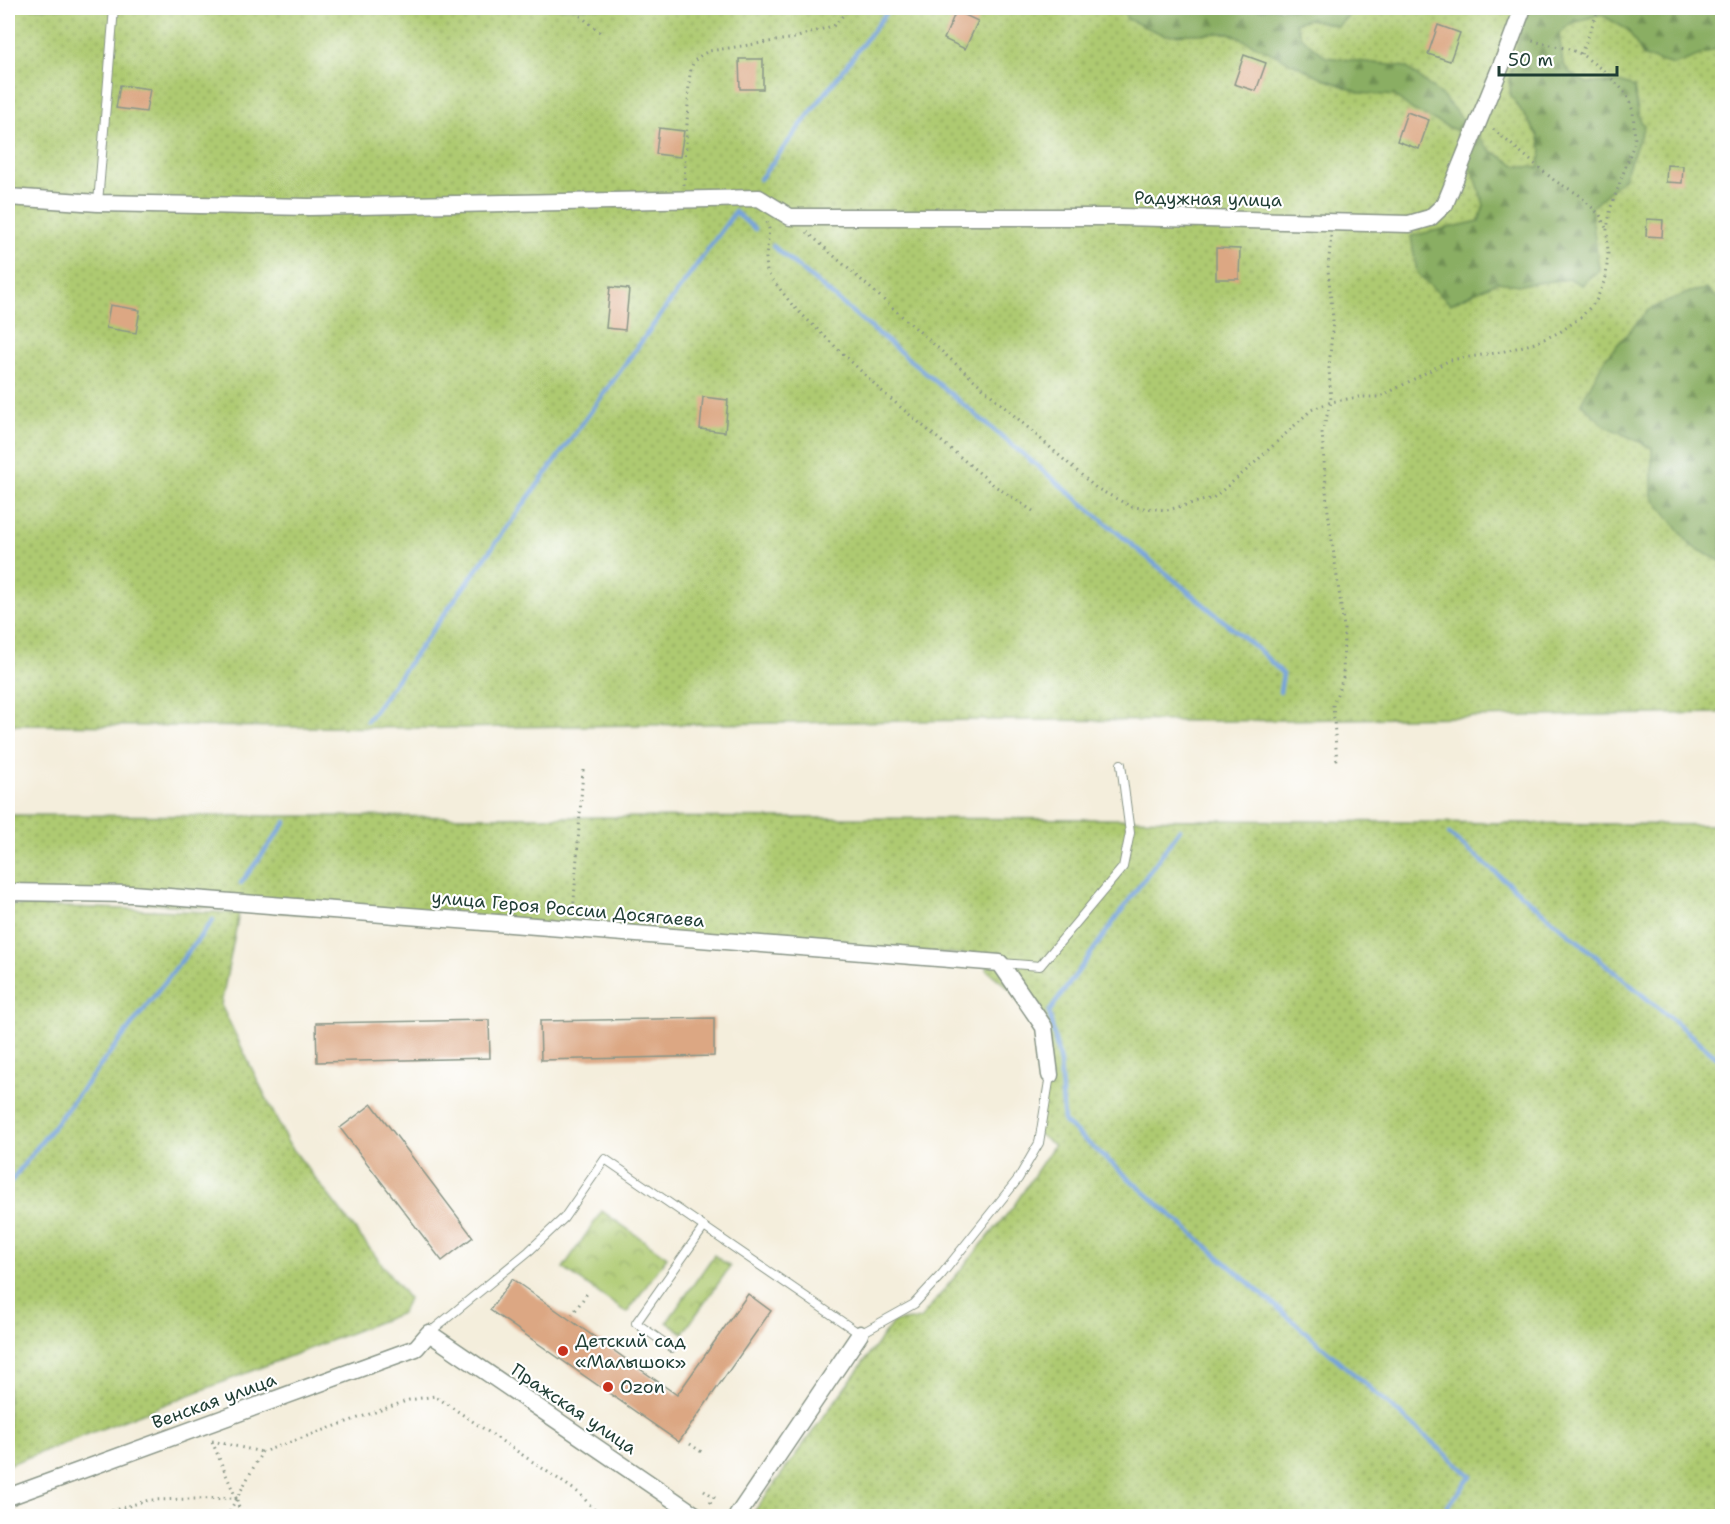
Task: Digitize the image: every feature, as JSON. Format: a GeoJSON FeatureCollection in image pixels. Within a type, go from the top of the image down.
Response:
{"type":"FeatureCollection","features":[{"type":"Feature","properties":{"kind":"street","name":"Радужная улица"},"geometry":{"type":"LineString","coordinates":[[790,217],[1121,217],[1409,224],[1430,218],[1445,204],[1523,8]]}},
{"type":"Feature","properties":{"kind":"street"},"geometry":{"type":"LineString","coordinates":[[8,197],[98,203],[309,207],[759,198],[790,217]]}},
{"type":"Feature","properties":{"kind":"street","name":"улица Героя России Досягаева"},"geometry":{"type":"LineString","coordinates":[[8,892],[132,894],[1000,963]]}},
{"type":"Feature","properties":{"kind":"street"},"geometry":{"type":"LineString","coordinates":[[1000,963],[1044,1027],[1050,1075]]}},
{"type":"Feature","properties":{"kind":"street","name":"Венская улица"},"geometry":{"type":"LineString","coordinates":[[8,1497],[208,1433],[416,1348],[429,1333]]}},
{"type":"Feature","properties":{"kind":"street","name":"Пражская улица"},"geometry":{"type":"LineString","coordinates":[[429,1333],[702,1512]]}},
{"type":"Feature","properties":{"kind":"street"},"geometry":{"type":"LineString","coordinates":[[737,1516],[860,1334]]}},
{"type":"Feature","properties":{"kind":"lane"},"geometry":{"type":"LineString","coordinates":[[98,203],[114,8]]}},
{"type":"Feature","properties":{"kind":"lane"},"geometry":{"type":"LineString","coordinates":[[1000,963],[1040,966],[1123,867],[1130,833],[1121,764]]}},
{"type":"Feature","properties":{"kind":"lane"},"geometry":{"type":"LineString","coordinates":[[429,1333],[529,1251],[564,1218],[605,1159],[860,1334],[914,1304],[942,1274],[1018,1179],[1039,1143],[1050,1075]]}},
{"type":"Feature","properties":{"kind":"lane"},"geometry":{"type":"LineString","coordinates":[[672,1348],[636,1323],[704,1227]]}},
{"type":"Feature","properties":{"kind":"path"},"geometry":{"type":"LineString","coordinates":[[571,8],[602,34]]}},
{"type":"Feature","properties":{"kind":"path"},"geometry":{"type":"LineString","coordinates":[[683,199],[689,83],[691,66],[697,57],[709,51],[795,38],[835,25],[849,8]]}},
{"type":"Feature","properties":{"kind":"path"},"geometry":{"type":"LineString","coordinates":[[1581,54],[1599,8]]}},
{"type":"Feature","properties":{"kind":"path"},"geometry":{"type":"LineString","coordinates":[[790,217],[1096,488],[1132,507],[1167,510],[1214,498],[1311,410],[1331,402],[1358,397],[1380,397],[1450,360],[1501,352],[1535,343],[1560,332],[1581,317],[1596,301],[1606,277],[1607,230],[1611,207],[1635,141],[1633,111],[1626,93],[1604,71],[1581,54],[1569,49],[1512,37]]}},
{"type":"Feature","properties":{"kind":"path"},"geometry":{"type":"LineString","coordinates":[[1480,117],[1555,181],[1578,194],[1600,214],[1607,230]]}},
{"type":"Feature","properties":{"kind":"path"},"geometry":{"type":"LineString","coordinates":[[759,198],[769,229],[767,272],[793,306],[886,395],[995,486],[1033,510]]}},
{"type":"Feature","properties":{"kind":"path"},"geometry":{"type":"LineString","coordinates":[[1332,222],[1328,269],[1333,320],[1329,368],[1331,402],[1322,432],[1327,504],[1344,628],[1343,678],[1334,705],[1337,764]]}},
{"type":"Feature","properties":{"kind":"path"},"geometry":{"type":"LineString","coordinates":[[572,929],[583,770]]}},
{"type":"Feature","properties":{"kind":"path"},"geometry":{"type":"LineString","coordinates":[[572,1315],[588,1292]]}},
{"type":"Feature","properties":{"kind":"path"},"geometry":{"type":"LineString","coordinates":[[208,1433],[262,1452],[409,1400],[435,1396],[579,1493],[600,1516]]}},
{"type":"Feature","properties":{"kind":"path"},"geometry":{"type":"LineString","coordinates":[[208,1433],[236,1498],[241,1516]]}},
{"type":"Feature","properties":{"kind":"path"},"geometry":{"type":"LineString","coordinates":[[690,1444],[703,1453]]}},
{"type":"Feature","properties":{"kind":"path"},"geometry":{"type":"LineString","coordinates":[[227,1516],[262,1452]]}},
{"type":"Feature","properties":{"kind":"path"},"geometry":{"type":"LineString","coordinates":[[702,1512],[714,1497],[704,1491]]}},
{"type":"Feature","properties":{"kind":"path"},"geometry":{"type":"LineString","coordinates":[[94,1516],[158,1499],[236,1498]]}},
{"type":"Feature","properties":{"kind":"green space"},"geometry":{"type":"Polygon","coordinates":[[[8,8],[1722,8],[1722,713],[1222,721],[979,720],[446,728],[8,725],[8,8]]]}},
{"type":"Feature","properties":{"kind":"green space"},"geometry":{"type":"Polygon","coordinates":[[[1123,8],[1350,8],[1348,16],[1338,26],[1309,19],[1295,23],[1301,37],[1326,57],[1406,67],[1442,96],[1490,150],[1517,166],[1538,168],[1542,151],[1538,135],[1511,96],[1509,80],[1520,34],[1517,8],[1722,8],[1722,39],[1716,49],[1674,65],[1644,57],[1628,30],[1600,14],[1570,24],[1559,34],[1563,64],[1573,76],[1587,83],[1619,82],[1634,87],[1639,118],[1644,126],[1624,178],[1591,208],[1599,270],[1582,285],[1570,279],[1519,285],[1497,282],[1450,304],[1417,273],[1411,236],[1479,221],[1484,205],[1475,176],[1459,148],[1457,131],[1413,110],[1395,96],[1360,93],[1325,79],[1229,33],[1164,35],[1127,19],[1123,8]]]}},
{"type":"Feature","properties":{"kind":"green space"},"geometry":{"type":"Polygon","coordinates":[[[1706,289],[1719,299],[1722,305],[1722,562],[1691,546],[1652,496],[1652,448],[1604,425],[1581,403],[1604,360],[1648,310],[1690,292],[1706,289]]]}},
{"type":"Feature","properties":{"kind":"green space"},"geometry":{"type":"Polygon","coordinates":[[[8,815],[1105,819],[1722,825],[1722,1516],[751,1516],[893,1322],[920,1319],[1013,1207],[1054,1145],[1035,1132],[1046,1072],[1031,1017],[1012,991],[987,970],[989,956],[8,895],[8,815]]]}},
{"type":"Feature","properties":{"kind":"green space"},"geometry":{"type":"Polygon","coordinates":[[[8,905],[239,913],[221,1005],[288,1143],[408,1298],[402,1313],[8,1465],[8,905]]]}},
{"type":"Feature","properties":{"kind":"green space"},"geometry":{"type":"Polygon","coordinates":[[[602,1211],[667,1257],[627,1313],[563,1268],[602,1211]]]}},
{"type":"Feature","properties":{"kind":"green space"},"geometry":{"type":"Polygon","coordinates":[[[714,1255],[730,1267],[683,1333],[667,1322],[714,1255]]]}},
{"type":"Feature","properties":{"kind":"building"},"geometry":{"type":"Polygon","coordinates":[[[956,11],[978,21],[965,49],[944,39],[956,11]]]}},
{"type":"Feature","properties":{"kind":"building"},"geometry":{"type":"Polygon","coordinates":[[[1438,25],[1460,33],[1450,61],[1428,54],[1438,25]]]}},
{"type":"Feature","properties":{"kind":"building"},"geometry":{"type":"Polygon","coordinates":[[[1244,55],[1266,63],[1256,91],[1234,84],[1244,55]]]}},
{"type":"Feature","properties":{"kind":"building"},"geometry":{"type":"Polygon","coordinates":[[[739,59],[763,59],[763,89],[740,89],[739,59]]]}},
{"type":"Feature","properties":{"kind":"building"},"geometry":{"type":"Polygon","coordinates":[[[120,85],[150,89],[146,112],[116,108],[120,85]]]}},
{"type":"Feature","properties":{"kind":"building"},"geometry":{"type":"Polygon","coordinates":[[[1407,112],[1429,120],[1419,149],[1397,141],[1407,112]]]}},
{"type":"Feature","properties":{"kind":"building"},"geometry":{"type":"Polygon","coordinates":[[[659,128],[684,131],[680,157],[656,154],[659,128]]]}},
{"type":"Feature","properties":{"kind":"building"},"geometry":{"type":"Polygon","coordinates":[[[1667,165],[1683,166],[1682,183],[1666,182],[1667,165]]]}},
{"type":"Feature","properties":{"kind":"building"},"geometry":{"type":"Polygon","coordinates":[[[1647,219],[1663,220],[1662,237],[1646,236],[1647,219]]]}},
{"type":"Feature","properties":{"kind":"building"},"geometry":{"type":"Polygon","coordinates":[[[1216,248],[1240,249],[1239,279],[1216,279],[1216,248]]]}},
{"type":"Feature","properties":{"kind":"building"},"geometry":{"type":"Polygon","coordinates":[[[610,287],[629,289],[625,330],[606,328],[610,287]]]}},
{"type":"Feature","properties":{"kind":"building"},"geometry":{"type":"Polygon","coordinates":[[[110,305],[140,310],[136,333],[106,328],[110,305]]]}},
{"type":"Feature","properties":{"kind":"building"},"geometry":{"type":"Polygon","coordinates":[[[703,397],[728,400],[725,432],[700,429],[703,397]]]}},
{"type":"Feature","properties":{"kind":"building"},"geometry":{"type":"Polygon","coordinates":[[[714,1018],[714,1056],[541,1060],[540,1021],[714,1018]]]}},
{"type":"Feature","properties":{"kind":"building"},"geometry":{"type":"Polygon","coordinates":[[[489,1020],[490,1058],[317,1062],[316,1023],[489,1020]]]}},
{"type":"Feature","properties":{"kind":"building"},"geometry":{"type":"Polygon","coordinates":[[[372,1104],[473,1237],[442,1261],[340,1128],[372,1104]]]}},
{"type":"Feature","properties":{"kind":"building"},"geometry":{"type":"Polygon","coordinates":[[[512,1279],[677,1395],[748,1294],[771,1311],[679,1442],[490,1310],[512,1279]]]}},
{"type":"Feature","properties":{"kind":"waterway"},"geometry":{"type":"LineString","coordinates":[[760,179],[890,8]]}},
{"type":"Feature","properties":{"kind":"waterway"},"geometry":{"type":"LineString","coordinates":[[367,721],[735,212],[755,229]]}},
{"type":"Feature","properties":{"kind":"waterway"},"geometry":{"type":"LineString","coordinates":[[773,246],[1262,653],[1283,674],[1280,692]]}},
{"type":"Feature","properties":{"kind":"waterway"},"geometry":{"type":"LineString","coordinates":[[241,883],[286,822]]}},
{"type":"Feature","properties":{"kind":"waterway"},"geometry":{"type":"LineString","coordinates":[[1180,829],[1049,1012],[1060,1063],[1064,1122],[1471,1476],[1440,1516]]}},
{"type":"Feature","properties":{"kind":"waterway"},"geometry":{"type":"LineString","coordinates":[[1449,834],[1722,1061]]}},
{"type":"Feature","properties":{"kind":"waterway"},"geometry":{"type":"LineString","coordinates":[[8,1185],[213,920]]}},
{"type":"Feature","properties":{"kind":"place","name":"Детский сад «Малышок»"},"geometry":{"type":"Point","coordinates":[563,1351]}},
{"type":"Feature","properties":{"kind":"place","name":"Ozon"},"geometry":{"type":"Point","coordinates":[608,1387]}}]}
